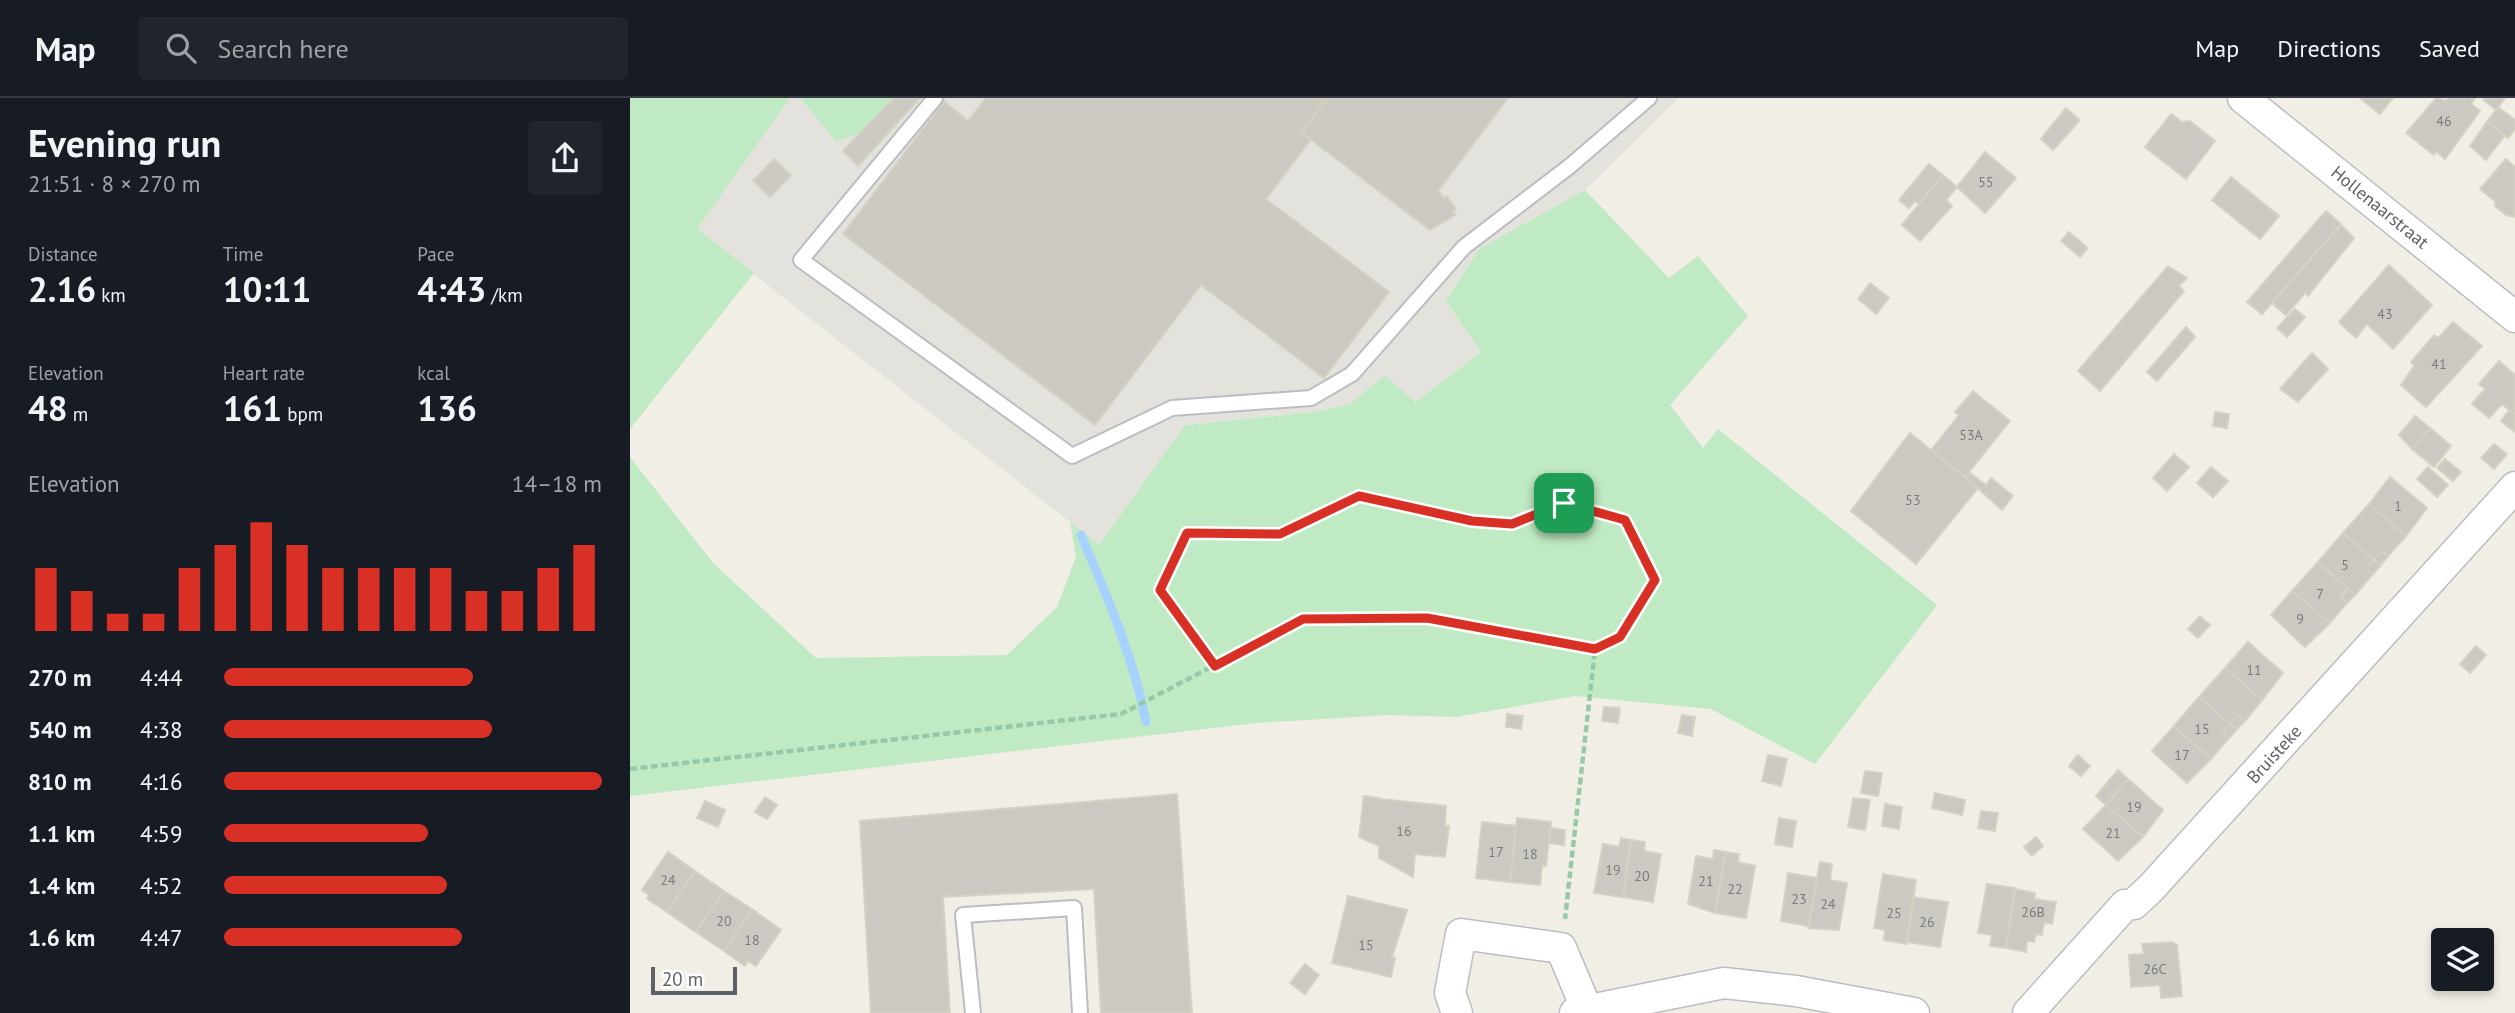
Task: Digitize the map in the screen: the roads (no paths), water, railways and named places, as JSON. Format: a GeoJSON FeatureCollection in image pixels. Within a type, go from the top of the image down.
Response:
{"type":"FeatureCollection","features":[{"type":"Feature","properties":{"kind":"street","name":"Hollenaarstraat"},"geometry":{"type":"LineString","coordinates":[[2244,98],[2511,304]]}},
{"type":"Feature","properties":{"kind":"street","name":"Bruisteke"},"geometry":{"type":"LineString","coordinates":[[2028,1013],[2125,905],[2134,904],[2151,888],[2515,487]]}},
{"type":"Feature","properties":{"kind":"street"},"geometry":{"type":"LineString","coordinates":[[1457,1013],[1450,993],[1461,934],[1561,948],[1581,1011],[1724,983],[1796,991],[1914,1013]]}},
{"type":"Feature","properties":{"kind":"lane"},"geometry":{"type":"LineString","coordinates":[[934,98],[801,260],[1072,456],[1171,408],[1311,397],[1352,374],[1464,247],[1570,166],[1649,98]]}},
{"type":"Feature","properties":{"kind":"lane"},"geometry":{"type":"LineString","coordinates":[[974,1013],[963,915],[1074,908],[1080,1013]]}},
{"type":"Feature","properties":{"kind":"waterway"},"geometry":{"type":"LineString","coordinates":[[1081,535],[1127,651],[1146,722]]}}]}
